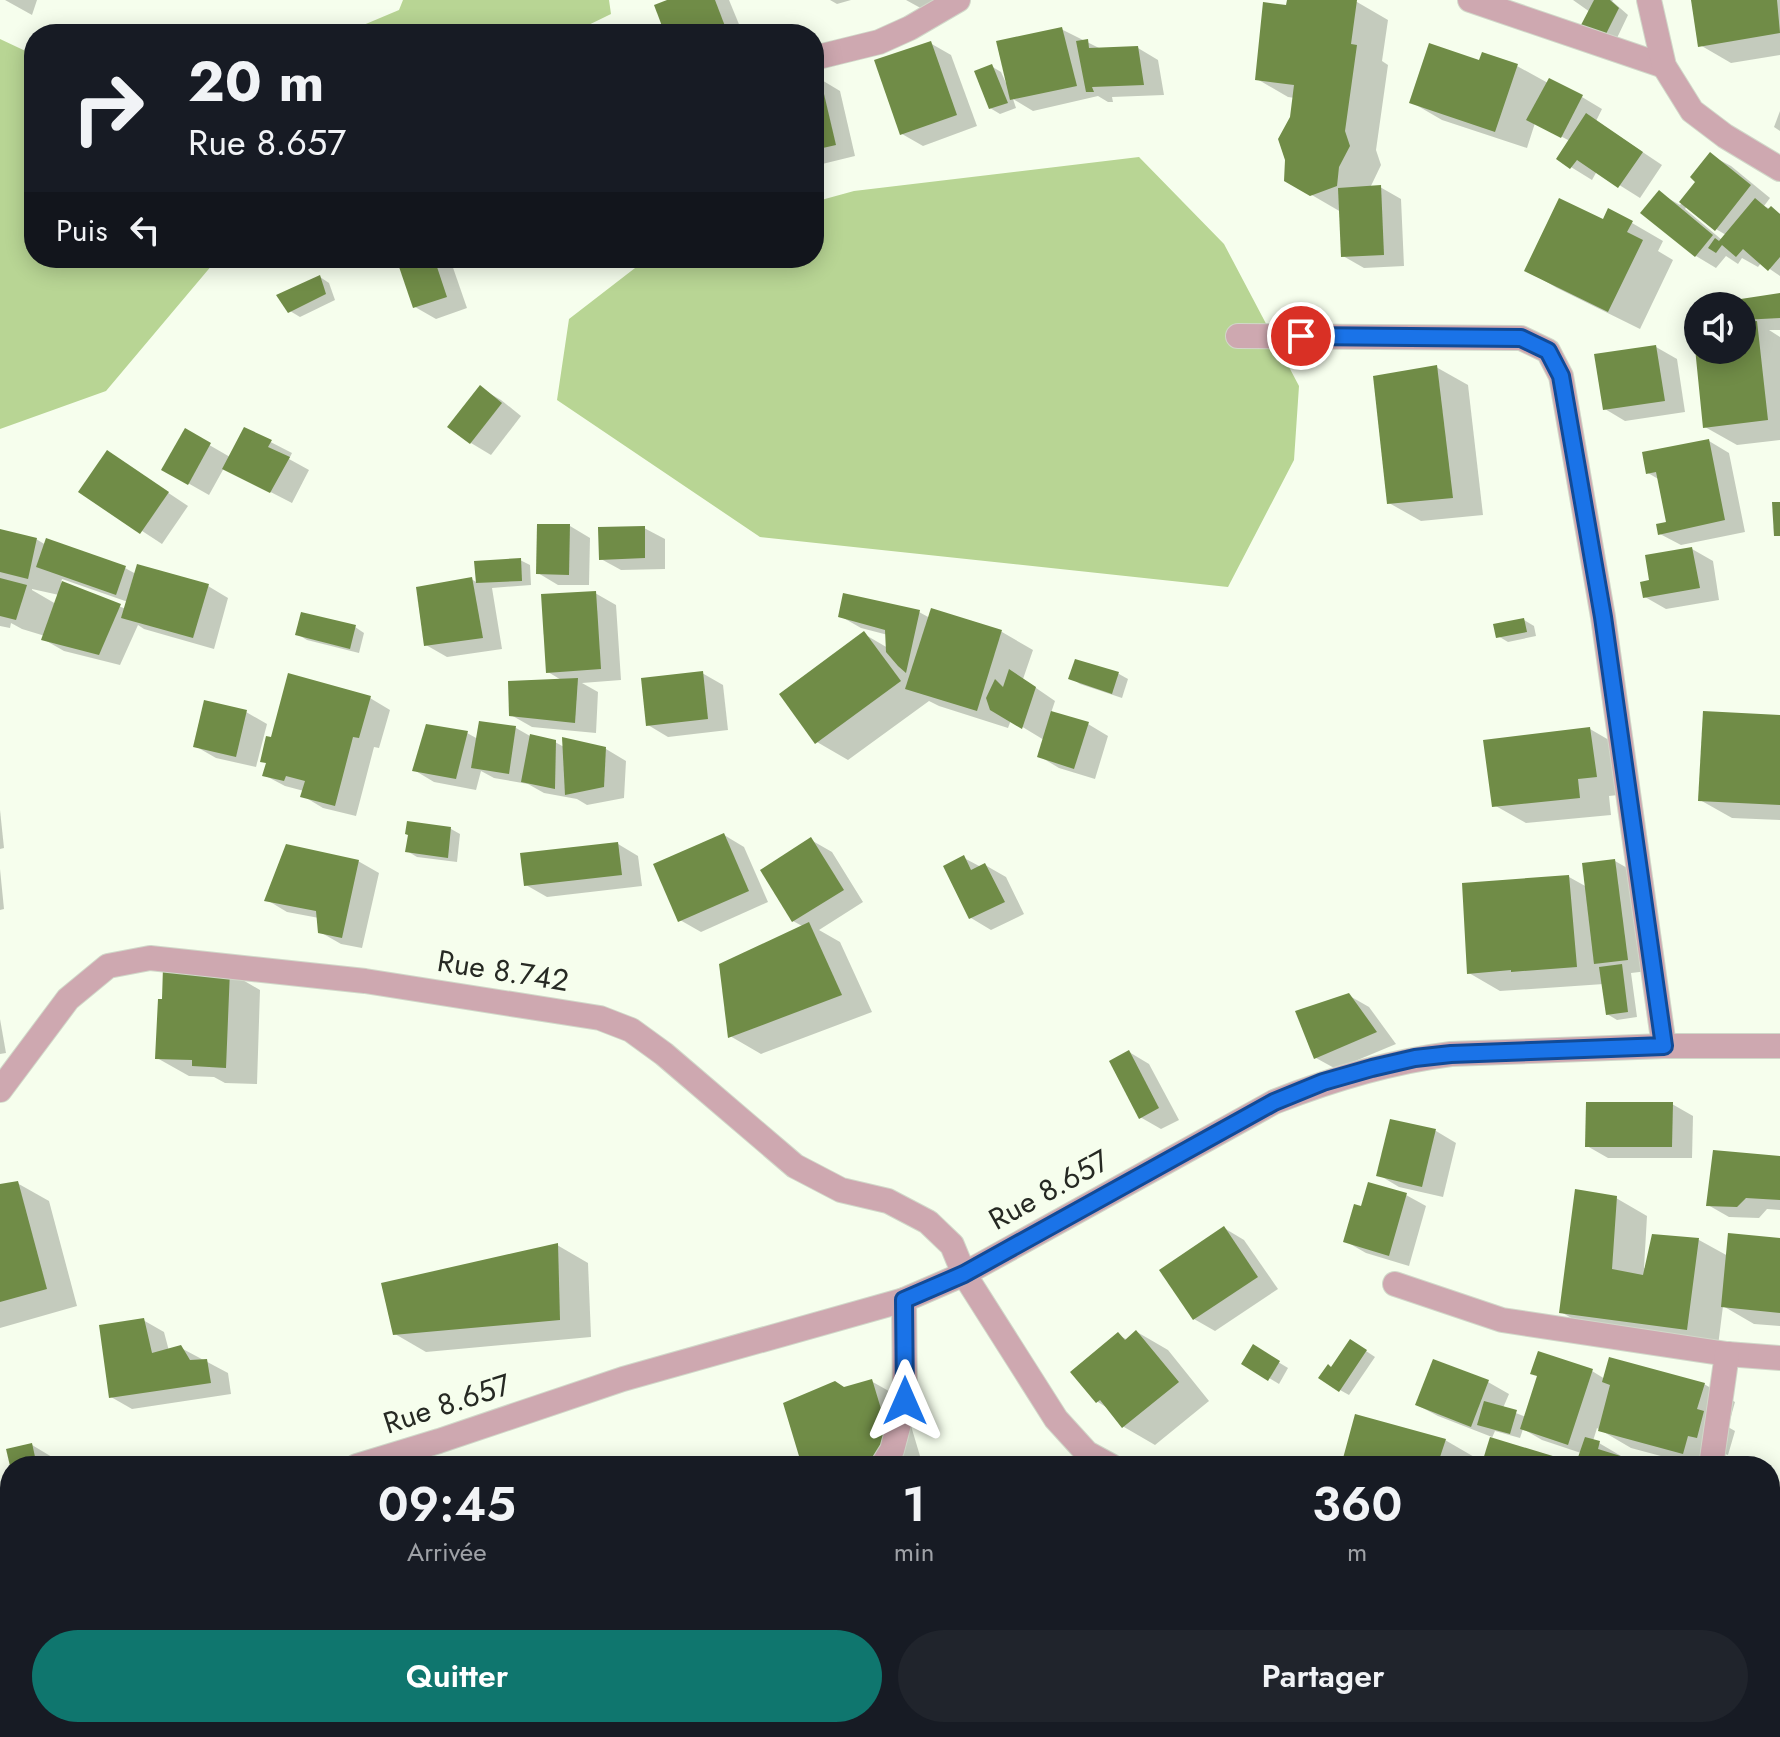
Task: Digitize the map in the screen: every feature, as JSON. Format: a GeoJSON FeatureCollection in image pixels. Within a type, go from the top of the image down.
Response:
{"type":"FeatureCollection","features":[{"type":"Feature","properties":{"kind":"street"},"geometry":{"type":"LineString","coordinates":[[824,56],[879,42],[958,0]]}},
{"type":"Feature","properties":{"kind":"street"},"geometry":{"type":"LineString","coordinates":[[1470,0],[1664,66]]}},
{"type":"Feature","properties":{"kind":"street"},"geometry":{"type":"LineString","coordinates":[[1649,0],[1664,66],[1692,111],[1725,136],[1780,169]]}},
{"type":"Feature","properties":{"kind":"street"},"geometry":{"type":"LineString","coordinates":[[1238,336],[1521,338],[1548,351],[1561,376],[1603,617],[1664,1046]]}},
{"type":"Feature","properties":{"kind":"street","name":"Rue 8.742"},"geometry":{"type":"LineString","coordinates":[[0,1090],[68,999],[108,966],[150,958],[365,981],[600,1018],[631,1030],[664,1054],[795,1166],[841,1190],[888,1201],[928,1222],[952,1245],[964,1274],[1056,1419],[1093,1456]]}},
{"type":"Feature","properties":{"kind":"street","name":"Rue 8.657"},"geometry":{"type":"LineString","coordinates":[[390,1456],[623,1379],[904,1300],[964,1274],[1274,1102],[1323,1082],[1415,1058],[1451,1054],[1664,1046],[1780,1046]]}},
{"type":"Feature","properties":{"kind":"street"},"geometry":{"type":"LineString","coordinates":[[1395,1284],[1502,1320],[1727,1354],[1780,1358]]}},
{"type":"Feature","properties":{"kind":"street"},"geometry":{"type":"LineString","coordinates":[[888,1456],[905,1401],[904,1300]]}},
{"type":"Feature","properties":{"kind":"street"},"geometry":{"type":"LineString","coordinates":[[1712,1456],[1727,1354]]}},
{"type":"Feature","properties":{"kind":"green space"},"geometry":{"type":"Polygon","coordinates":[[[403,0],[609,0],[611,14],[590,24],[366,24],[399,10],[403,0]]]}},
{"type":"Feature","properties":{"kind":"green space"},"geometry":{"type":"Polygon","coordinates":[[[0,39],[24,50],[24,268],[210,268],[106,391],[0,429],[0,39]]]}},
{"type":"Feature","properties":{"kind":"green space"},"geometry":{"type":"Polygon","coordinates":[[[1139,157],[1224,244],[1299,386],[1294,460],[1228,587],[760,537],[557,400],[569,319],[635,268],[824,268],[824,199],[854,191],[1139,157]]]}},
{"type":"Feature","properties":{"kind":"building"},"geometry":{"type":"Polygon","coordinates":[[[667,0],[715,0],[724,24],[661,24],[654,5],[667,0]]]}},
{"type":"Feature","properties":{"kind":"building"},"geometry":{"type":"Polygon","coordinates":[[[1287,0],[1357,0],[1351,44],[1357,45],[1345,131],[1350,146],[1339,167],[1337,186],[1310,196],[1284,181],[1285,160],[1278,139],[1290,117],[1294,85],[1255,80],[1263,2],[1286,5],[1287,0]]]}},
{"type":"Feature","properties":{"kind":"building"},"geometry":{"type":"Polygon","coordinates":[[[1594,0],[1610,0],[1619,8],[1606,34],[1581,25],[1594,0]]]}},
{"type":"Feature","properties":{"kind":"building"},"geometry":{"type":"Polygon","coordinates":[[[1691,0],[1777,0],[1780,33],[1698,47],[1691,0]]]}},
{"type":"Feature","properties":{"kind":"building"},"geometry":{"type":"Polygon","coordinates":[[[1062,27],[1077,86],[1010,100],[996,41],[1062,27]]]}},
{"type":"Feature","properties":{"kind":"building"},"geometry":{"type":"Polygon","coordinates":[[[1088,39],[1089,48],[1138,46],[1144,85],[1092,87],[1094,92],[1086,92],[1076,41],[1088,39]]]}},
{"type":"Feature","properties":{"kind":"building"},"geometry":{"type":"Polygon","coordinates":[[[931,41],[957,115],[900,135],[874,60],[931,41]]]}},
{"type":"Feature","properties":{"kind":"building"},"geometry":{"type":"Polygon","coordinates":[[[1429,43],[1479,60],[1482,52],[1518,64],[1495,132],[1409,103],[1429,43]]]}},
{"type":"Feature","properties":{"kind":"building"},"geometry":{"type":"Polygon","coordinates":[[[992,64],[1008,103],[989,109],[974,71],[992,64]]]}},
{"type":"Feature","properties":{"kind":"building"},"geometry":{"type":"Polygon","coordinates":[[[1549,78],[1583,95],[1561,138],[1526,120],[1549,78]]]}},
{"type":"Feature","properties":{"kind":"building"},"geometry":{"type":"Polygon","coordinates":[[[824,94],[836,145],[824,148],[824,94]]]}},
{"type":"Feature","properties":{"kind":"building"},"geometry":{"type":"Polygon","coordinates":[[[1586,113],[1643,152],[1618,188],[1577,160],[1570,169],[1556,159],[1586,113]]]}},
{"type":"Feature","properties":{"kind":"building"},"geometry":{"type":"Polygon","coordinates":[[[1710,152],[1751,185],[1715,231],[1679,202],[1695,182],[1690,177],[1710,152]]]}},
{"type":"Feature","properties":{"kind":"building"},"geometry":{"type":"Polygon","coordinates":[[[1381,185],[1384,255],[1341,257],[1338,188],[1381,185]]]}},
{"type":"Feature","properties":{"kind":"building"},"geometry":{"type":"Polygon","coordinates":[[[1659,190],[1713,235],[1695,257],[1640,213],[1659,190]]]}},
{"type":"Feature","properties":{"kind":"building"},"geometry":{"type":"Polygon","coordinates":[[[1559,198],[1603,219],[1608,208],[1633,221],[1627,232],[1643,240],[1608,312],[1524,271],[1559,198]]]}},
{"type":"Feature","properties":{"kind":"building"},"geometry":{"type":"Polygon","coordinates":[[[1755,198],[1780,214],[1780,257],[1768,271],[1743,249],[1736,257],[1722,245],[1716,253],[1708,248],[1715,238],[1719,241],[1755,198]]]}},
{"type":"Feature","properties":{"kind":"building"},"geometry":{"type":"Polygon","coordinates":[[[399,268],[437,268],[447,297],[413,308],[399,268]]]}},
{"type":"Feature","properties":{"kind":"building"},"geometry":{"type":"Polygon","coordinates":[[[320,275],[326,294],[288,313],[276,295],[320,275]]]}},
{"type":"Feature","properties":{"kind":"building"},"geometry":{"type":"Polygon","coordinates":[[[1780,293],[1780,318],[1756,319],[1756,297],[1780,293]]]}},
{"type":"Feature","properties":{"kind":"building"},"geometry":{"type":"Polygon","coordinates":[[[1756,321],[1768,420],[1703,428],[1697,364],[1756,364],[1756,321]]]}},
{"type":"Feature","properties":{"kind":"building"},"geometry":{"type":"Polygon","coordinates":[[[1656,345],[1665,401],[1603,410],[1594,354],[1656,345]]]}},
{"type":"Feature","properties":{"kind":"building"},"geometry":{"type":"Polygon","coordinates":[[[1437,365],[1453,498],[1387,504],[1373,376],[1437,365]]]}},
{"type":"Feature","properties":{"kind":"building"},"geometry":{"type":"Polygon","coordinates":[[[480,385],[502,403],[470,444],[447,427],[480,385]]]}},
{"type":"Feature","properties":{"kind":"building"},"geometry":{"type":"Polygon","coordinates":[[[244,427],[272,440],[268,447],[290,457],[270,493],[222,469],[244,427]]]}},
{"type":"Feature","properties":{"kind":"building"},"geometry":{"type":"Polygon","coordinates":[[[185,428],[211,443],[188,485],[161,470],[185,428]]]}},
{"type":"Feature","properties":{"kind":"building"},"geometry":{"type":"Polygon","coordinates":[[[1709,439],[1725,520],[1658,535],[1656,524],[1666,522],[1656,472],[1646,474],[1642,452],[1709,439]]]}},
{"type":"Feature","properties":{"kind":"building"},"geometry":{"type":"Polygon","coordinates":[[[107,450],[169,492],[140,534],[78,492],[107,450]]]}},
{"type":"Feature","properties":{"kind":"building"},"geometry":{"type":"Polygon","coordinates":[[[1772,502],[1780,502],[1780,536],[1774,536],[1772,502]]]}},
{"type":"Feature","properties":{"kind":"building"},"geometry":{"type":"Polygon","coordinates":[[[537,524],[570,524],[569,575],[536,574],[537,524]]]}},
{"type":"Feature","properties":{"kind":"building"},"geometry":{"type":"Polygon","coordinates":[[[645,526],[645,558],[599,560],[598,527],[645,526]]]}},
{"type":"Feature","properties":{"kind":"building"},"geometry":{"type":"Polygon","coordinates":[[[0,529],[37,538],[28,579],[0,572],[0,529]]]}},
{"type":"Feature","properties":{"kind":"building"},"geometry":{"type":"Polygon","coordinates":[[[46,538],[126,566],[116,595],[36,567],[46,538]]]}},
{"type":"Feature","properties":{"kind":"building"},"geometry":{"type":"Polygon","coordinates":[[[1692,547],[1700,588],[1643,598],[1640,582],[1649,580],[1645,555],[1692,547]]]}},
{"type":"Feature","properties":{"kind":"building"},"geometry":{"type":"Polygon","coordinates":[[[521,558],[522,581],[476,583],[474,561],[521,558]]]}},
{"type":"Feature","properties":{"kind":"building"},"geometry":{"type":"Polygon","coordinates":[[[137,564],[209,584],[193,638],[121,618],[137,564]]]}},
{"type":"Feature","properties":{"kind":"building"},"geometry":{"type":"Polygon","coordinates":[[[472,577],[483,638],[424,646],[416,587],[472,577]]]}},
{"type":"Feature","properties":{"kind":"building"},"geometry":{"type":"Polygon","coordinates":[[[0,578],[27,585],[16,620],[0,616],[0,578]]]}},
{"type":"Feature","properties":{"kind":"building"},"geometry":{"type":"Polygon","coordinates":[[[62,581],[121,604],[99,655],[41,640],[62,581]]]}},
{"type":"Feature","properties":{"kind":"building"},"geometry":{"type":"Polygon","coordinates":[[[596,591],[601,669],[546,673],[541,594],[596,591]]]}},
{"type":"Feature","properties":{"kind":"building"},"geometry":{"type":"Polygon","coordinates":[[[843,593],[920,610],[906,673],[886,652],[885,630],[838,617],[843,593]]]}},
{"type":"Feature","properties":{"kind":"building"},"geometry":{"type":"Polygon","coordinates":[[[931,608],[1002,630],[977,711],[905,689],[931,608]]]}},
{"type":"Feature","properties":{"kind":"building"},"geometry":{"type":"Polygon","coordinates":[[[301,612],[356,625],[350,649],[295,635],[301,612]]]}},
{"type":"Feature","properties":{"kind":"building"},"geometry":{"type":"Polygon","coordinates":[[[1524,618],[1527,632],[1496,638],[1493,624],[1524,618]]]}},
{"type":"Feature","properties":{"kind":"building"},"geometry":{"type":"Polygon","coordinates":[[[864,631],[901,681],[815,744],[779,694],[864,631]]]}},
{"type":"Feature","properties":{"kind":"building"},"geometry":{"type":"Polygon","coordinates":[[[1075,659],[1119,672],[1112,694],[1068,679],[1075,659]]]}},
{"type":"Feature","properties":{"kind":"building"},"geometry":{"type":"Polygon","coordinates":[[[1009,669],[1036,687],[1022,729],[990,710],[986,698],[995,679],[1003,687],[1009,669]]]}},
{"type":"Feature","properties":{"kind":"building"},"geometry":{"type":"Polygon","coordinates":[[[703,671],[708,719],[646,726],[641,678],[703,671]]]}},
{"type":"Feature","properties":{"kind":"building"},"geometry":{"type":"Polygon","coordinates":[[[288,673],[371,696],[359,738],[353,737],[335,806],[300,797],[305,781],[286,776],[284,781],[262,776],[266,763],[260,762],[266,736],[271,737],[288,673]]]}},
{"type":"Feature","properties":{"kind":"building"},"geometry":{"type":"Polygon","coordinates":[[[578,678],[575,723],[509,716],[508,681],[578,678]]]}},
{"type":"Feature","properties":{"kind":"building"},"geometry":{"type":"Polygon","coordinates":[[[204,700],[247,710],[236,757],[193,747],[204,700]]]}},
{"type":"Feature","properties":{"kind":"building"},"geometry":{"type":"Polygon","coordinates":[[[1051,711],[1089,722],[1074,769],[1037,757],[1051,711]]]}},
{"type":"Feature","properties":{"kind":"building"},"geometry":{"type":"Polygon","coordinates":[[[1703,711],[1780,715],[1780,805],[1698,801],[1703,711]]]}},
{"type":"Feature","properties":{"kind":"building"},"geometry":{"type":"Polygon","coordinates":[[[479,721],[516,726],[509,774],[471,768],[479,721]]]}},
{"type":"Feature","properties":{"kind":"building"},"geometry":{"type":"Polygon","coordinates":[[[426,724],[468,731],[456,779],[412,771],[426,724]]]}},
{"type":"Feature","properties":{"kind":"building"},"geometry":{"type":"Polygon","coordinates":[[[1590,727],[1597,777],[1578,779],[1580,798],[1492,807],[1483,740],[1590,727]]]}},
{"type":"Feature","properties":{"kind":"building"},"geometry":{"type":"Polygon","coordinates":[[[530,734],[556,740],[555,789],[521,782],[530,734]]]}},
{"type":"Feature","properties":{"kind":"building"},"geometry":{"type":"Polygon","coordinates":[[[562,737],[606,747],[604,787],[565,795],[562,737]]]}},
{"type":"Feature","properties":{"kind":"building"},"geometry":{"type":"Polygon","coordinates":[[[407,821],[451,827],[448,858],[405,852],[407,821]]]}},
{"type":"Feature","properties":{"kind":"building"},"geometry":{"type":"Polygon","coordinates":[[[724,833],[749,891],[678,922],[653,864],[724,833]]]}},
{"type":"Feature","properties":{"kind":"building"},"geometry":{"type":"Polygon","coordinates":[[[811,837],[844,890],[792,922],[760,870],[811,837]]]}},
{"type":"Feature","properties":{"kind":"building"},"geometry":{"type":"Polygon","coordinates":[[[618,842],[622,875],[524,886],[520,853],[618,842]]]}},
{"type":"Feature","properties":{"kind":"building"},"geometry":{"type":"Polygon","coordinates":[[[286,844],[359,860],[342,938],[318,933],[316,911],[264,901],[286,844]]]}},
{"type":"Feature","properties":{"kind":"building"},"geometry":{"type":"Polygon","coordinates":[[[964,855],[971,870],[985,863],[1005,902],[969,919],[943,866],[964,855]]]}},
{"type":"Feature","properties":{"kind":"building"},"geometry":{"type":"Polygon","coordinates":[[[1615,859],[1628,960],[1594,964],[1582,863],[1615,859]]]}},
{"type":"Feature","properties":{"kind":"building"},"geometry":{"type":"Polygon","coordinates":[[[1569,875],[1577,967],[1467,974],[1462,883],[1569,875]]]}},
{"type":"Feature","properties":{"kind":"building"},"geometry":{"type":"Polygon","coordinates":[[[809,922],[842,995],[728,1038],[719,964],[809,922]]]}},
{"type":"Feature","properties":{"kind":"building"},"geometry":{"type":"Polygon","coordinates":[[[1622,964],[1628,1012],[1606,1015],[1599,967],[1622,964]]]}},
{"type":"Feature","properties":{"kind":"building"},"geometry":{"type":"Polygon","coordinates":[[[163,967],[230,970],[226,1068],[192,1066],[192,1060],[155,1059],[163,967]]]}},
{"type":"Feature","properties":{"kind":"building"},"geometry":{"type":"Polygon","coordinates":[[[1349,993],[1377,1032],[1314,1059],[1295,1011],[1349,993]]]}},
{"type":"Feature","properties":{"kind":"building"},"geometry":{"type":"Polygon","coordinates":[[[1129,1050],[1159,1108],[1139,1119],[1109,1061],[1129,1050]]]}},
{"type":"Feature","properties":{"kind":"building"},"geometry":{"type":"Polygon","coordinates":[[[1586,1102],[1673,1102],[1672,1147],[1585,1147],[1586,1102]]]}},
{"type":"Feature","properties":{"kind":"building"},"geometry":{"type":"Polygon","coordinates":[[[1390,1119],[1436,1129],[1422,1187],[1376,1176],[1390,1119]]]}},
{"type":"Feature","properties":{"kind":"building"},"geometry":{"type":"Polygon","coordinates":[[[1713,1150],[1780,1156],[1780,1200],[1746,1198],[1737,1207],[1706,1206],[1713,1150]]]}},
{"type":"Feature","properties":{"kind":"building"},"geometry":{"type":"Polygon","coordinates":[[[18,1181],[47,1289],[0,1302],[0,1184],[18,1181]]]}},
{"type":"Feature","properties":{"kind":"building"},"geometry":{"type":"Polygon","coordinates":[[[1368,1182],[1407,1193],[1389,1256],[1343,1242],[1354,1204],[1361,1206],[1368,1182]]]}},
{"type":"Feature","properties":{"kind":"building"},"geometry":{"type":"Polygon","coordinates":[[[1575,1189],[1617,1196],[1612,1269],[1643,1275],[1652,1234],[1699,1238],[1687,1330],[1559,1313],[1575,1189]]]}},
{"type":"Feature","properties":{"kind":"building"},"geometry":{"type":"Polygon","coordinates":[[[1224,1226],[1258,1277],[1193,1320],[1159,1270],[1224,1226]]]}},
{"type":"Feature","properties":{"kind":"building"},"geometry":{"type":"Polygon","coordinates":[[[1728,1233],[1780,1238],[1780,1313],[1721,1307],[1728,1233]]]}},
{"type":"Feature","properties":{"kind":"building"},"geometry":{"type":"Polygon","coordinates":[[[558,1243],[560,1320],[393,1335],[381,1283],[558,1243]]]}},
{"type":"Feature","properties":{"kind":"building"},"geometry":{"type":"Polygon","coordinates":[[[144,1318],[152,1353],[181,1345],[190,1360],[207,1359],[211,1383],[109,1398],[99,1325],[144,1318]]]}},
{"type":"Feature","properties":{"kind":"building"},"geometry":{"type":"Polygon","coordinates":[[[1136,1330],[1179,1382],[1122,1428],[1100,1400],[1096,1403],[1070,1372],[1118,1332],[1125,1340],[1136,1330]]]}},
{"type":"Feature","properties":{"kind":"building"},"geometry":{"type":"Polygon","coordinates":[[[1350,1339],[1367,1350],[1339,1392],[1318,1378],[1328,1364],[1331,1367],[1350,1339]]]}},
{"type":"Feature","properties":{"kind":"building"},"geometry":{"type":"Polygon","coordinates":[[[1253,1344],[1280,1361],[1268,1381],[1241,1364],[1253,1344]]]}},
{"type":"Feature","properties":{"kind":"building"},"geometry":{"type":"Polygon","coordinates":[[[1538,1351],[1593,1369],[1568,1445],[1520,1429],[1537,1376],[1530,1374],[1538,1351]]]}},
{"type":"Feature","properties":{"kind":"building"},"geometry":{"type":"Polygon","coordinates":[[[1609,1357],[1705,1383],[1697,1409],[1704,1411],[1697,1438],[1688,1436],[1683,1454],[1598,1431],[1610,1385],[1602,1382],[1609,1357]]]}},
{"type":"Feature","properties":{"kind":"building"},"geometry":{"type":"Polygon","coordinates":[[[1433,1359],[1489,1380],[1471,1427],[1415,1405],[1433,1359]]]}},
{"type":"Feature","properties":{"kind":"building"},"geometry":{"type":"Polygon","coordinates":[[[872,1379],[894,1452],[886,1456],[799,1456],[783,1403],[835,1381],[844,1387],[872,1379]]]}},
{"type":"Feature","properties":{"kind":"building"},"geometry":{"type":"Polygon","coordinates":[[[1484,1401],[1517,1410],[1510,1434],[1477,1425],[1484,1401]]]}},
{"type":"Feature","properties":{"kind":"building"},"geometry":{"type":"Polygon","coordinates":[[[1355,1414],[1446,1439],[1440,1456],[1344,1456],[1355,1414]]]}},
{"type":"Feature","properties":{"kind":"building"},"geometry":{"type":"Polygon","coordinates":[[[1490,1437],[1553,1456],[1484,1456],[1490,1437]]]}},
{"type":"Feature","properties":{"kind":"building"},"geometry":{"type":"Polygon","coordinates":[[[1585,1437],[1600,1441],[1598,1449],[1620,1456],[1578,1456],[1585,1437]]]}},
{"type":"Feature","properties":{"kind":"building"},"geometry":{"type":"Polygon","coordinates":[[[32,1443],[35,1456],[8,1456],[6,1449],[32,1443]]]}},
{"type":"Feature","properties":{"kind":"route"},"geometry":{"type":"LineString","coordinates":[[905,1401],[904,1300],[964,1274],[1274,1102],[1323,1082],[1415,1058],[1664,1046],[1603,617],[1561,376],[1548,351],[1521,338],[1301,336]]}}]}
